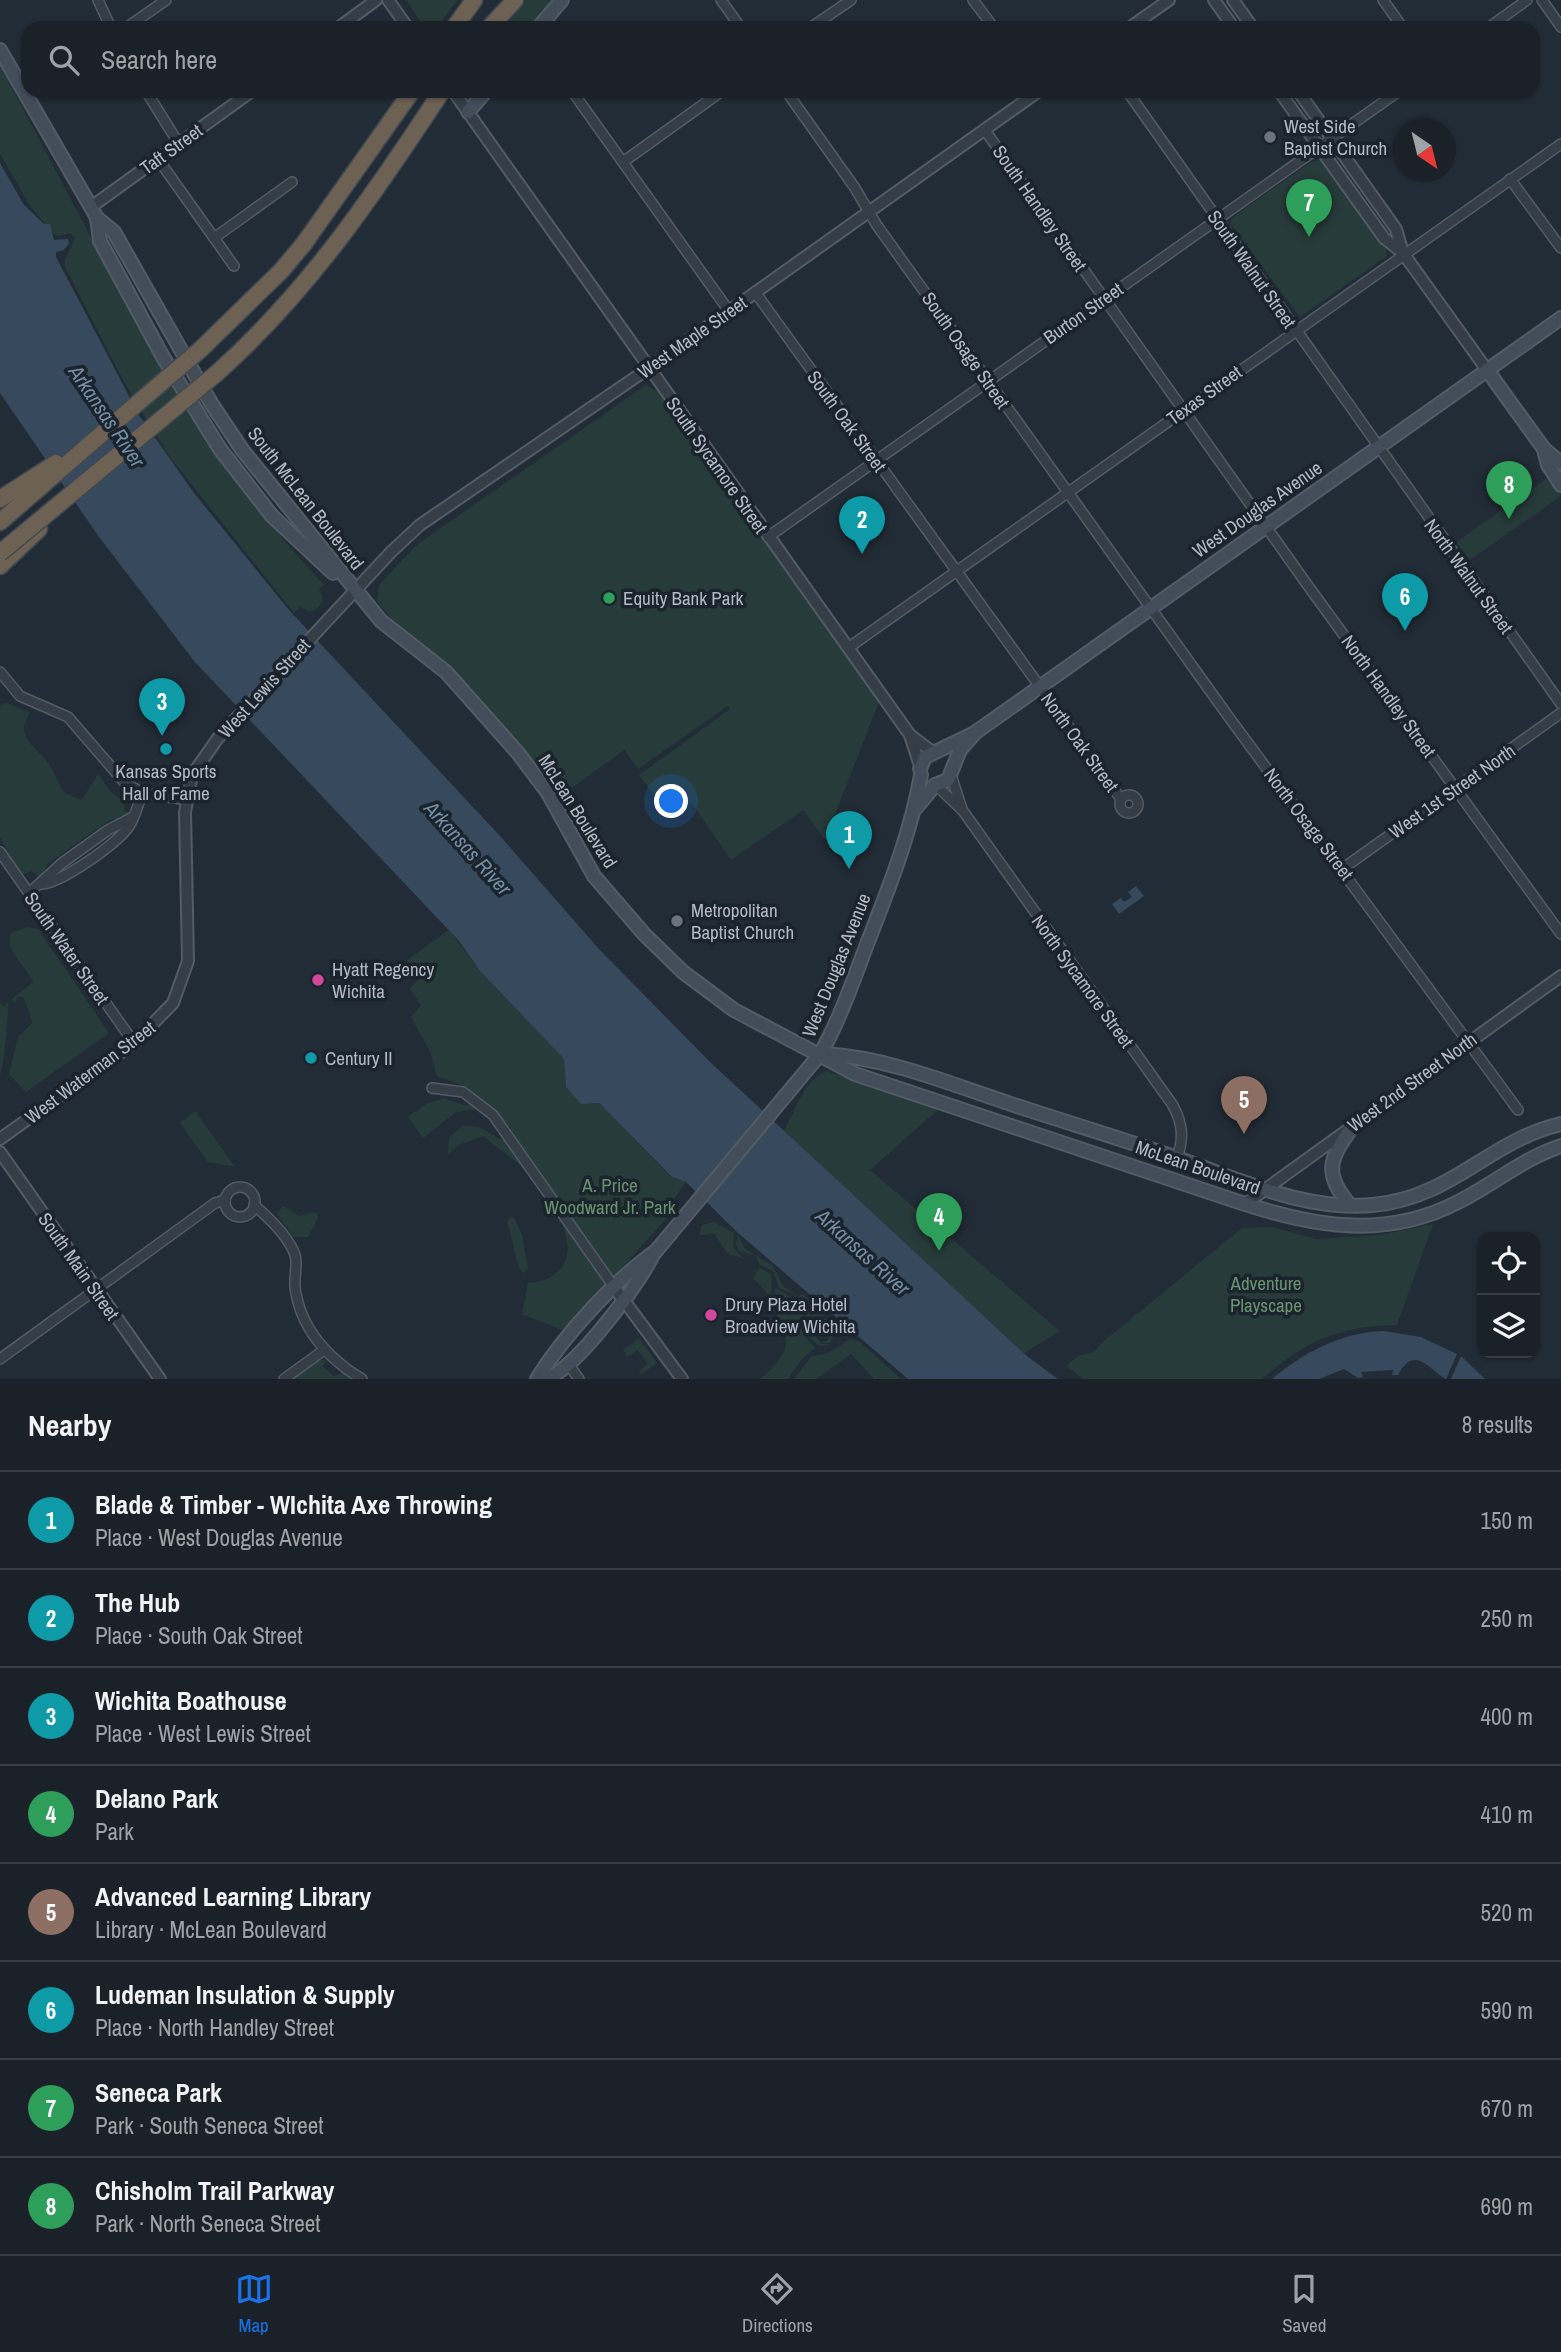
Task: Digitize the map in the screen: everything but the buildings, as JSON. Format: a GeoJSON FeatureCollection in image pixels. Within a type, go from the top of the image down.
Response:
{"type":"FeatureCollection","features":[{"type":"Feature","properties":{"kind":"highway"},"geometry":{"type":"LineString","coordinates":[[459,21],[474,0]]}},
{"type":"Feature","properties":{"kind":"highway"},"geometry":{"type":"LineString","coordinates":[[488,21],[502,0]]}},
{"type":"Feature","properties":{"kind":"highway"},"geometry":{"type":"LineString","coordinates":[[496,21],[515,0]]}},
{"type":"Feature","properties":{"kind":"highway"},"geometry":{"type":"LineString","coordinates":[[0,522],[243,310],[303,246],[407,98]]}},
{"type":"Feature","properties":{"kind":"highway"},"geometry":{"type":"LineString","coordinates":[[0,553],[86,485],[261,333],[324,261],[437,98]]}},
{"type":"Feature","properties":{"kind":"highway"},"geometry":{"type":"LineString","coordinates":[[0,499],[105,431]]}},
{"type":"Feature","properties":{"kind":"highway"},"geometry":{"type":"LineString","coordinates":[[0,566],[86,485]]}},
{"type":"Feature","properties":{"kind":"main road"},"geometry":{"type":"LineString","coordinates":[[544,21],[562,0]]}},
{"type":"Feature","properties":{"kind":"main road","name":"South McLean Boulevard"},"geometry":{"type":"LineString","coordinates":[[0,50],[21,86]]}},
{"type":"Feature","properties":{"kind":"main road","name":"South McLean Boulevard"},"geometry":{"type":"LineString","coordinates":[[28,98],[94,213],[114,232],[217,412],[353,591]]}},
{"type":"Feature","properties":{"kind":"main road"},"geometry":{"type":"LineString","coordinates":[[468,112],[480,98]]}},
{"type":"Feature","properties":{"kind":"main road","name":"South McLean Boulevard"},"geometry":{"type":"LineString","coordinates":[[94,213],[100,241],[163,356],[220,449],[288,534],[353,591]]}},
{"type":"Feature","properties":{"kind":"main road","name":"West Douglas Avenue"},"geometry":{"type":"LineString","coordinates":[[547,1379],[569,1365],[641,1279],[656,1251],[821,1054],[848,995],[902,853],[916,807],[920,770],[925,757],[975,732],[1561,318]]}},
{"type":"Feature","properties":{"kind":"main road"},"geometry":{"type":"LineString","coordinates":[[1487,370],[1544,449],[1561,463]]}},
{"type":"Feature","properties":{"kind":"main road"},"geometry":{"type":"LineString","coordinates":[[1544,449],[1548,466],[1561,485]]}},
{"type":"Feature","properties":{"kind":"main road","name":"McLean Boulevard"},"geometry":{"type":"LineString","coordinates":[[353,591],[390,630],[446,672],[518,753],[552,800],[594,876],[664,956],[734,1010],[855,1074],[1245,1204],[1329,1226],[1361,1227],[1424,1217],[1457,1203],[1510,1169],[1561,1146]]}},
{"type":"Feature","properties":{"kind":"main road","name":"West Douglas Avenue"},"geometry":{"type":"LineString","coordinates":[[916,807],[935,785],[948,780],[960,750],[975,732]]}},
{"type":"Feature","properties":{"kind":"main road"},"geometry":{"type":"LineString","coordinates":[[935,752],[948,757],[952,772]]}},
{"type":"Feature","properties":{"kind":"main road"},"geometry":{"type":"LineString","coordinates":[[920,770],[935,785]]}},
{"type":"Feature","properties":{"kind":"main road","name":"McLean Boulevard"},"geometry":{"type":"LineString","coordinates":[[821,1054],[857,1056],[907,1070],[1308,1202],[1350,1205],[1400,1200],[1442,1186],[1528,1134],[1561,1124]]}},
{"type":"Feature","properties":{"kind":"main road"},"geometry":{"type":"LineString","coordinates":[[1350,1205],[1332,1180],[1331,1167],[1337,1150],[1355,1123]]}},
{"type":"Feature","properties":{"kind":"main road","name":"West Douglas Avenue"},"geometry":{"type":"LineString","coordinates":[[537,1379],[551,1356],[626,1272],[656,1251]]}},
{"type":"Feature","properties":{"kind":"street"},"geometry":{"type":"LineString","coordinates":[[98,0],[108,21]]}},
{"type":"Feature","properties":{"kind":"street"},"geometry":{"type":"LineString","coordinates":[[136,21],[166,0]]}},
{"type":"Feature","properties":{"kind":"street"},"geometry":{"type":"LineString","coordinates":[[348,21],[376,0]]}},
{"type":"Feature","properties":{"kind":"street"},"geometry":{"type":"LineString","coordinates":[[388,0],[403,21]]}},
{"type":"Feature","properties":{"kind":"street"},"geometry":{"type":"LineString","coordinates":[[721,0],[736,21]]}},
{"type":"Feature","properties":{"kind":"street"},"geometry":{"type":"LineString","coordinates":[[820,21],[850,0]]}},
{"type":"Feature","properties":{"kind":"street"},"geometry":{"type":"LineString","coordinates":[[973,0],[988,21]]}},
{"type":"Feature","properties":{"kind":"street"},"geometry":{"type":"LineString","coordinates":[[1139,21],[1168,0]]}},
{"type":"Feature","properties":{"kind":"street"},"geometry":{"type":"LineString","coordinates":[[1214,0],[1229,21]]}},
{"type":"Feature","properties":{"kind":"street"},"geometry":{"type":"LineString","coordinates":[[1233,0],[1248,21]]}},
{"type":"Feature","properties":{"kind":"street"},"geometry":{"type":"LineString","coordinates":[[1383,0],[1398,21]]}},
{"type":"Feature","properties":{"kind":"street"},"geometry":{"type":"LineString","coordinates":[[1498,21],[1527,0]]}},
{"type":"Feature","properties":{"kind":"street"},"geometry":{"type":"LineString","coordinates":[[1542,0],[1561,27]]}},
{"type":"Feature","properties":{"kind":"street"},"geometry":{"type":"LineString","coordinates":[[150,98],[179,144]]}},
{"type":"Feature","properties":{"kind":"street","name":"Taft Street"},"geometry":{"type":"LineString","coordinates":[[94,213],[158,159],[242,98]]}},
{"type":"Feature","properties":{"kind":"street","name":"South Sycamore Street"},"geometry":{"type":"LineString","coordinates":[[458,98],[910,735],[920,770]]}},
{"type":"Feature","properties":{"kind":"street"},"geometry":{"type":"LineString","coordinates":[[577,98],[729,311]]}},
{"type":"Feature","properties":{"kind":"street"},"geometry":{"type":"LineString","coordinates":[[623,162],[712,98]]}},
{"type":"Feature","properties":{"kind":"street","name":"South Osage Street"},"geometry":{"type":"LineString","coordinates":[[791,98],[1150,607]]}},
{"type":"Feature","properties":{"kind":"street","name":"West Maple Street"},"geometry":{"type":"LineString","coordinates":[[353,591],[420,526],[649,368],[1029,98]]}},
{"type":"Feature","properties":{"kind":"street","name":"South Walnut Street"},"geometry":{"type":"LineString","coordinates":[[1132,98],[1378,447]]}},
{"type":"Feature","properties":{"kind":"street"},"geometry":{"type":"LineString","coordinates":[[1284,98],[1384,238],[1403,253],[1487,370]]}},
{"type":"Feature","properties":{"kind":"street"},"geometry":{"type":"LineString","coordinates":[[1303,98],[1396,229],[1403,253]]}},
{"type":"Feature","properties":{"kind":"street","name":"Burton Street"},"geometry":{"type":"LineString","coordinates":[[768,537],[1389,98]]}},
{"type":"Feature","properties":{"kind":"street","name":"South Handley Street"},"geometry":{"type":"LineString","coordinates":[[984,129],[1266,526]]}},
{"type":"Feature","properties":{"kind":"street","name":"Texas Street"},"geometry":{"type":"LineString","coordinates":[[848,648],[1403,253],[1561,144]]}},
{"type":"Feature","properties":{"kind":"street"},"geometry":{"type":"LineString","coordinates":[[158,159],[234,266]]}},
{"type":"Feature","properties":{"kind":"street"},"geometry":{"type":"LineString","coordinates":[[1510,179],[1561,248]]}},
{"type":"Feature","properties":{"kind":"street"},"geometry":{"type":"LineString","coordinates":[[214,237],[292,182]]}},
{"type":"Feature","properties":{"kind":"street","name":"South Oak Street"},"geometry":{"type":"LineString","coordinates":[[755,292],[1039,686]]}},
{"type":"Feature","properties":{"kind":"street","name":"North Walnut Street"},"geometry":{"type":"LineString","coordinates":[[1378,447],[1561,704]]}},
{"type":"Feature","properties":{"kind":"street","name":"North Handley Street"},"geometry":{"type":"LineString","coordinates":[[1266,526],[1561,934]]}},
{"type":"Feature","properties":{"kind":"street","name":"West Lewis Street"},"geometry":{"type":"LineString","coordinates":[[188,961],[187,800],[192,775],[218,738],[353,591]]}},
{"type":"Feature","properties":{"kind":"street","name":"North Osage Street"},"geometry":{"type":"LineString","coordinates":[[1150,607],[1518,1110]]}},
{"type":"Feature","properties":{"kind":"street"},"geometry":{"type":"LineString","coordinates":[[0,672],[3,685],[20,696],[68,717],[125,783],[143,793],[187,800]]}},
{"type":"Feature","properties":{"kind":"street","name":"North Oak Street"},"geometry":{"type":"LineString","coordinates":[[1039,686],[1121,799]]}},
{"type":"Feature","properties":{"kind":"street","name":"West 1st Street North"},"geometry":{"type":"LineString","coordinates":[[1342,869],[1561,713]]}},
{"type":"Feature","properties":{"kind":"street","name":"South Sycamore Street"},"geometry":{"type":"LineString","coordinates":[[910,735],[935,752]]}},
{"type":"Feature","properties":{"kind":"street","name":"North Sycamore Street"},"geometry":{"type":"LineString","coordinates":[[952,772],[963,811]]}},
{"type":"Feature","properties":{"kind":"street","name":"North Sycamore Street"},"geometry":{"type":"LineString","coordinates":[[935,785],[963,811],[1172,1104],[1182,1124],[1183,1136],[1177,1158]]}},
{"type":"Feature","properties":{"kind":"street"},"geometry":{"type":"LineString","coordinates":[[29,893],[62,863],[108,830],[133,817],[143,793]]}},
{"type":"Feature","properties":{"kind":"street","name":"South Water Street"},"geometry":{"type":"LineString","coordinates":[[0,852],[134,1043]]}},
{"type":"Feature","properties":{"kind":"street","name":"West Waterman Street"},"geometry":{"type":"LineString","coordinates":[[0,1139],[134,1043],[173,1003],[188,961]]}},
{"type":"Feature","properties":{"kind":"street","name":"West 2nd Street North"},"geometry":{"type":"LineString","coordinates":[[1264,1189],[1561,975]]}},
{"type":"Feature","properties":{"kind":"street"},"geometry":{"type":"LineString","coordinates":[[432,1088],[463,1092],[493,1115],[682,1379]]}},
{"type":"Feature","properties":{"kind":"street","name":"South Main Street"},"geometry":{"type":"LineString","coordinates":[[0,1152],[95,1291],[160,1379]]}},
{"type":"Feature","properties":{"kind":"street"},"geometry":{"type":"LineString","coordinates":[[0,1359],[215,1203],[225,1200],[231,1190],[242,1188],[252,1194],[254,1205],[268,1216],[295,1254],[299,1304],[312,1333],[324,1350],[362,1379]]}},
{"type":"Feature","properties":{"kind":"street"},"geometry":{"type":"LineString","coordinates":[[1245,1204],[1264,1189]]}},
{"type":"Feature","properties":{"kind":"street"},"geometry":{"type":"LineString","coordinates":[[225,1200],[228,1211],[237,1217],[248,1214],[254,1205]]}},
{"type":"Feature","properties":{"kind":"street"},"geometry":{"type":"LineString","coordinates":[[284,1379],[324,1350]]}},
{"type":"Feature","properties":{"kind":"street"},"geometry":{"type":"LineString","coordinates":[[569,1365],[579,1379]]}},
{"type":"Feature","properties":{"kind":"green space"},"geometry":{"type":"Polygon","coordinates":[[[406,0],[458,0],[442,21],[420,21],[406,0]]]}},
{"type":"Feature","properties":{"kind":"green space"},"geometry":{"type":"Polygon","coordinates":[[[526,0],[555,0],[538,21],[509,21],[526,0]]]}},
{"type":"Feature","properties":{"kind":"green space"},"geometry":{"type":"Polygon","coordinates":[[[0,66],[108,269],[185,402],[227,466],[273,527],[324,585],[319,589],[322,597],[320,606],[314,610],[310,612],[300,607],[294,613],[169,456],[124,382],[65,267],[65,260],[75,238],[70,233],[58,236],[52,233],[29,204],[0,154],[0,66]]]}},
{"type":"Feature","properties":{"kind":"green space"},"geometry":{"type":"Polygon","coordinates":[[[1320,160],[1386,249],[1387,256],[1300,317],[1230,223],[1233,217],[1311,162],[1320,160]]]}},
{"type":"Feature","properties":{"kind":"green space"},"geometry":{"type":"Polygon","coordinates":[[[646,385],[658,392],[879,702],[825,840],[803,810],[731,860],[691,802],[670,817],[639,775],[730,709],[728,706],[638,769],[624,750],[558,798],[537,766],[402,632],[377,601],[379,585],[415,546],[646,385]]]}},
{"type":"Feature","properties":{"kind":"green space"},"geometry":{"type":"Polygon","coordinates":[[[1549,477],[1561,496],[1470,560],[1456,542],[1549,477]]]}},
{"type":"Feature","properties":{"kind":"green space"},"geometry":{"type":"Polygon","coordinates":[[[7,703],[30,713],[25,721],[25,735],[49,764],[65,793],[82,800],[98,774],[111,792],[124,802],[124,810],[129,812],[121,820],[112,819],[107,822],[47,864],[41,878],[32,871],[21,875],[0,838],[0,705],[7,703]]]}},
{"type":"Feature","properties":{"kind":"green space"},"geometry":{"type":"Polygon","coordinates":[[[28,927],[38,929],[109,1033],[26,1092],[9,1074],[18,1037],[32,1021],[23,997],[17,997],[15,1004],[12,999],[33,982],[13,952],[9,940],[11,933],[28,927]]]}},
{"type":"Feature","properties":{"kind":"green space","name":"A. Price Woodward Jr. Park"},"geometry":{"type":"Polygon","coordinates":[[[449,930],[480,971],[564,1059],[566,1087],[581,1104],[599,1103],[671,1177],[686,1182],[663,1215],[667,1218],[565,1331],[522,1314],[528,1283],[551,1277],[562,1267],[567,1256],[564,1230],[551,1204],[521,1166],[483,1136],[459,1145],[448,1154],[449,1137],[462,1126],[479,1127],[500,1139],[511,1128],[467,1087],[437,1076],[430,1051],[411,1017],[421,1005],[410,989],[419,978],[407,960],[449,930]]]}},
{"type":"Feature","properties":{"kind":"green space"},"geometry":{"type":"Polygon","coordinates":[[[8,1002],[0,1075],[0,1003],[4,1007],[8,1002]]]}},
{"type":"Feature","properties":{"kind":"green space"},"geometry":{"type":"Polygon","coordinates":[[[826,1071],[940,1108],[870,1170],[1060,1331],[1024,1353],[784,1131],[805,1090],[826,1071]]]}},
{"type":"Feature","properties":{"kind":"green space"},"geometry":{"type":"Polygon","coordinates":[[[444,1098],[466,1106],[470,1102],[480,1109],[456,1112],[423,1138],[408,1117],[426,1104],[444,1098]]]}},
{"type":"Feature","properties":{"kind":"green space"},"geometry":{"type":"Polygon","coordinates":[[[195,1111],[235,1167],[208,1162],[180,1123],[195,1111]]]}},
{"type":"Feature","properties":{"kind":"green space"},"geometry":{"type":"Polygon","coordinates":[[[283,1206],[299,1216],[315,1212],[318,1217],[308,1237],[294,1237],[277,1214],[283,1206]]]}},
{"type":"Feature","properties":{"kind":"green space"},"geometry":{"type":"Polygon","coordinates":[[[509,1218],[514,1218],[522,1235],[528,1268],[524,1273],[516,1258],[507,1223],[509,1218]]]}},
{"type":"Feature","properties":{"kind":"green space"},"geometry":{"type":"Polygon","coordinates":[[[714,1222],[734,1233],[733,1247],[744,1259],[727,1253],[714,1233],[699,1236],[702,1225],[714,1222]]]}},
{"type":"Feature","properties":{"kind":"green space","name":"Adventure Playscape"},"geometry":{"type":"Polygon","coordinates":[[[1433,1224],[1397,1325],[1358,1329],[1324,1338],[1293,1355],[1262,1379],[1084,1379],[1066,1366],[1078,1356],[1094,1352],[1105,1340],[1242,1228],[1272,1227],[1316,1239],[1380,1235],[1433,1224]]]}},
{"type":"Feature","properties":{"kind":"green space"},"geometry":{"type":"Polygon","coordinates":[[[738,1235],[745,1249],[772,1265],[784,1287],[798,1296],[779,1288],[773,1271],[759,1264],[756,1256],[739,1251],[736,1244],[738,1235]]]}},
{"type":"Feature","properties":{"kind":"green space"},"geometry":{"type":"Polygon","coordinates":[[[759,1268],[771,1274],[772,1294],[780,1306],[772,1301],[761,1285],[753,1279],[759,1268]]]}},
{"type":"Feature","properties":{"kind":"green space"},"geometry":{"type":"Polygon","coordinates":[[[776,1288],[794,1299],[803,1294],[825,1314],[820,1318],[831,1320],[836,1329],[830,1343],[816,1343],[832,1345],[819,1346],[809,1337],[814,1335],[821,1342],[827,1341],[833,1332],[830,1325],[819,1322],[813,1332],[808,1332],[805,1312],[780,1301],[774,1291],[776,1288]]]}},
{"type":"Feature","properties":{"kind":"green space"},"geometry":{"type":"Polygon","coordinates":[[[788,1306],[803,1313],[807,1339],[815,1348],[802,1359],[788,1379],[760,1379],[775,1365],[784,1350],[785,1334],[776,1315],[788,1306]]]}},
{"type":"Feature","properties":{"kind":"green space"},"geometry":{"type":"Polygon","coordinates":[[[639,1338],[657,1363],[641,1374],[639,1371],[648,1364],[638,1350],[627,1357],[623,1350],[639,1338]]]}},
{"type":"Feature","properties":{"kind":"green space"},"geometry":{"type":"Polygon","coordinates":[[[850,1339],[859,1341],[901,1379],[874,1379],[851,1354],[816,1379],[794,1379],[811,1357],[828,1353],[850,1339]]]}},
{"type":"Feature","properties":{"kind":"green space"},"geometry":{"type":"Polygon","coordinates":[[[322,1359],[327,1361],[322,1366],[334,1376],[342,1373],[352,1379],[293,1379],[322,1359]]]}},
{"type":"Feature","properties":{"kind":"water","name":"Arkansas River"},"geometry":{"type":"Polygon","coordinates":[[[0,163],[24,205],[44,224],[50,224],[54,240],[68,239],[69,244],[64,250],[56,252],[56,257],[139,415],[194,493],[289,610],[501,837],[598,948],[709,1061],[1027,1356],[1058,1379],[908,1379],[737,1232],[686,1182],[672,1177],[599,1103],[581,1104],[566,1087],[564,1059],[480,971],[459,941],[194,661],[99,537],[0,393],[0,163]]]}},
{"type":"Feature","properties":{"kind":"water"},"geometry":{"type":"Polygon","coordinates":[[[1136,886],[1144,896],[1119,914],[1112,904],[1121,898],[1124,902],[1132,897],[1128,892],[1136,886]]]}},
{"type":"Feature","properties":{"kind":"water"},"geometry":{"type":"Polygon","coordinates":[[[1383,1331],[1421,1337],[1457,1354],[1446,1379],[1416,1360],[1404,1366],[1398,1375],[1392,1375],[1393,1370],[1361,1372],[1363,1377],[1358,1378],[1344,1369],[1319,1379],[1272,1379],[1297,1360],[1323,1346],[1352,1336],[1383,1331]]]}},
{"type":"Feature","properties":{"kind":"water"},"geometry":{"type":"Polygon","coordinates":[[[1461,1356],[1484,1378],[1485,1379],[1451,1379],[1461,1356]]]}},
{"type":"Feature","properties":{"kind":"place","name":"West Side Baptist Church"},"geometry":{"type":"Point","coordinates":[1270,137]}},
{"type":"Feature","properties":{"kind":"place","name":"Seneca Park"},"geometry":{"type":"Point","coordinates":[1309,237]}},
{"type":"Feature","properties":{"kind":"place","name":"Chisholm Trail Parkway"},"geometry":{"type":"Point","coordinates":[1509,519]}},
{"type":"Feature","properties":{"kind":"place","name":"The Hub"},"geometry":{"type":"Point","coordinates":[862,554]}},
{"type":"Feature","properties":{"kind":"place","name":"Equity Bank Park"},"geometry":{"type":"Point","coordinates":[609,598]}},
{"type":"Feature","properties":{"kind":"place","name":"Ludeman Insulation & Supply"},"geometry":{"type":"Point","coordinates":[1405,631]}},
{"type":"Feature","properties":{"kind":"place","name":"Wichita Boathouse"},"geometry":{"type":"Point","coordinates":[162,736]}},
{"type":"Feature","properties":{"kind":"place","name":"Kansas Sports Hall of Fame"},"geometry":{"type":"Point","coordinates":[166,749]}},
{"type":"Feature","properties":{"kind":"place","name":"Blade & Timber - WIchita Axe Throwing"},"geometry":{"type":"Point","coordinates":[849,869]}},
{"type":"Feature","properties":{"kind":"place","name":"Metropolitan Baptist Church"},"geometry":{"type":"Point","coordinates":[677,921]}},
{"type":"Feature","properties":{"kind":"place","name":"Hyatt Regency Wichita"},"geometry":{"type":"Point","coordinates":[318,980]}},
{"type":"Feature","properties":{"kind":"place","name":"Century II"},"geometry":{"type":"Point","coordinates":[311,1058]}},
{"type":"Feature","properties":{"kind":"place","name":"Advanced Learning Library"},"geometry":{"type":"Point","coordinates":[1244,1134]}},
{"type":"Feature","properties":{"kind":"place","name":"Delano Park"},"geometry":{"type":"Point","coordinates":[939,1251]}},
{"type":"Feature","properties":{"kind":"place","name":"Drury Plaza Hotel Broadview Wichita"},"geometry":{"type":"Point","coordinates":[711,1315]}}]}
